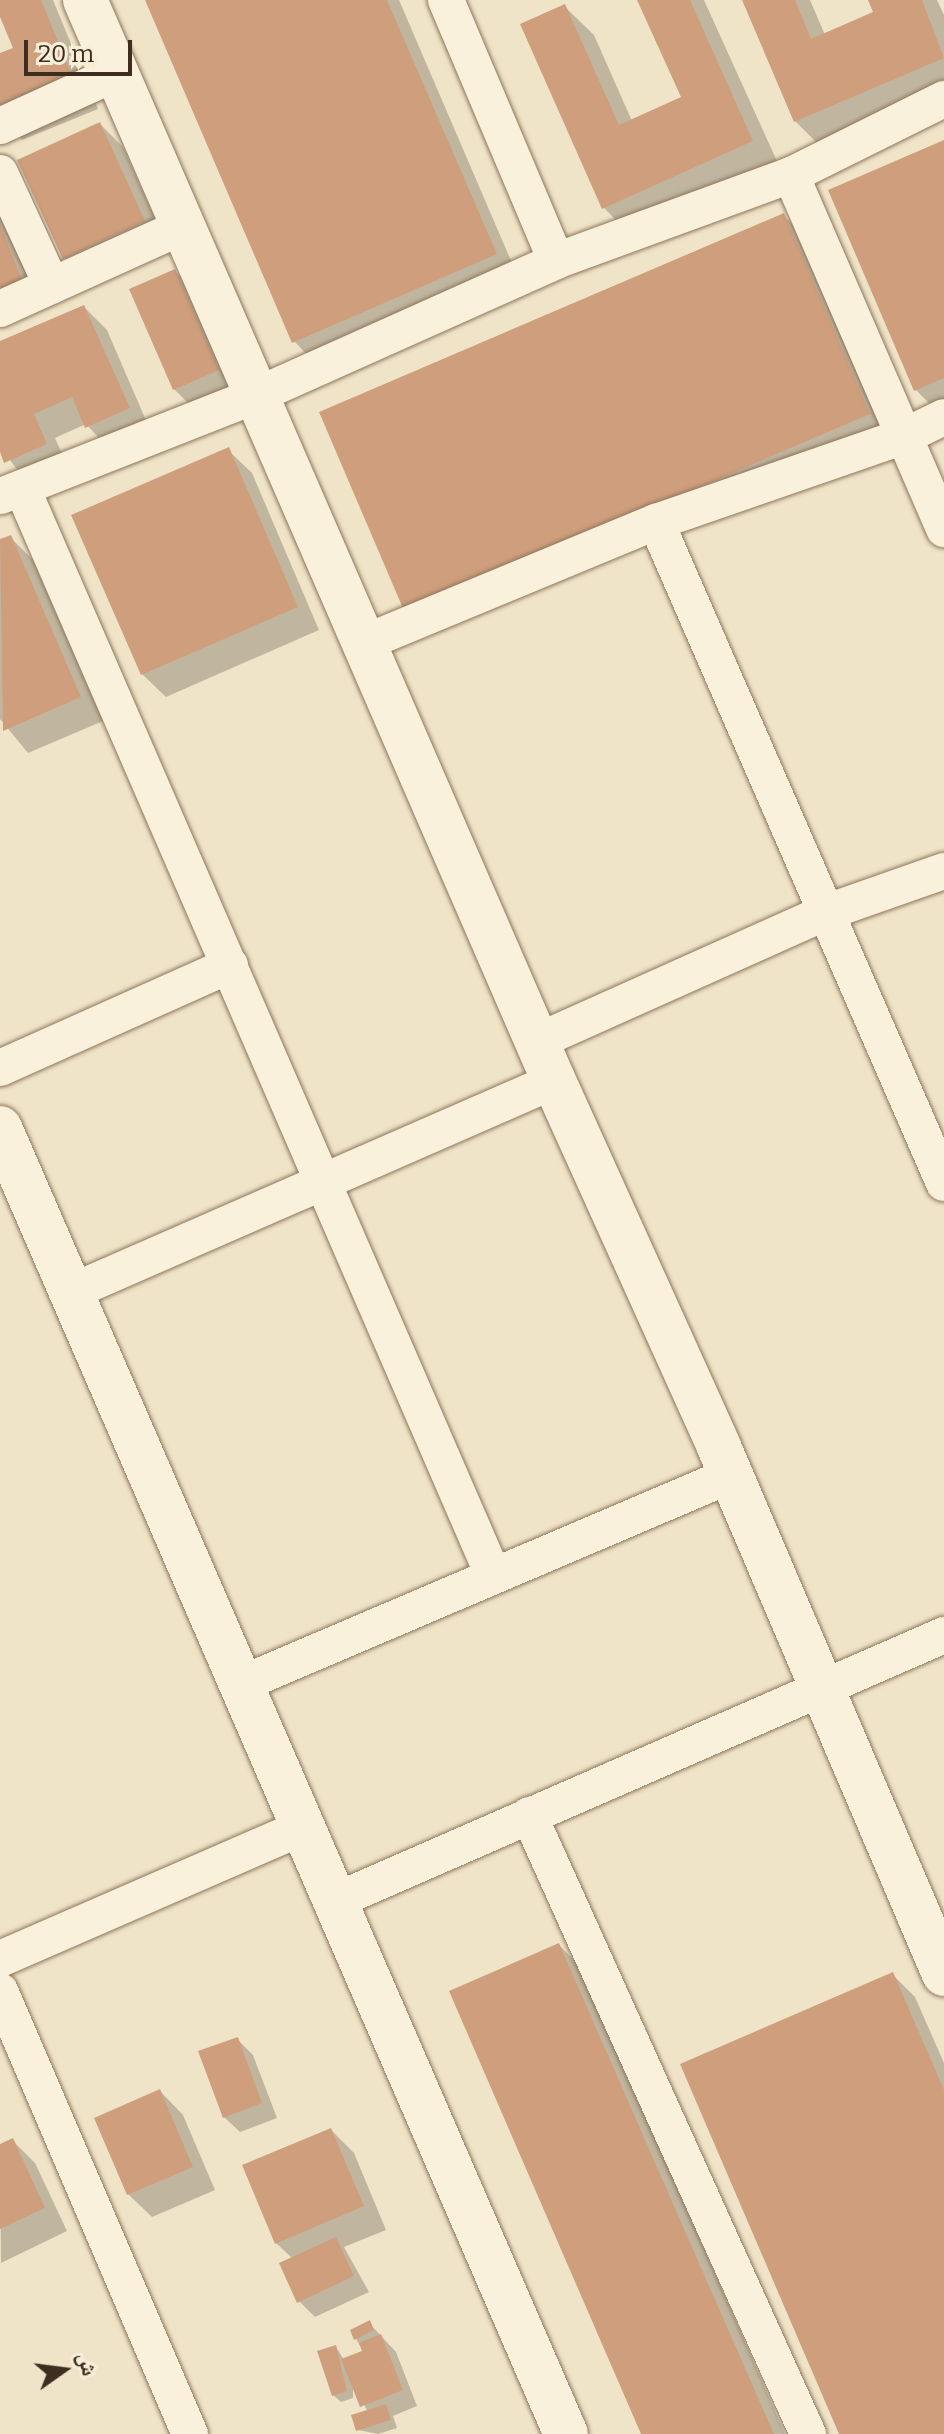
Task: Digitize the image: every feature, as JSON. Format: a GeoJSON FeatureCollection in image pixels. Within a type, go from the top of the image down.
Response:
{"type":"FeatureCollection","features":[{"type":"Feature","properties":{"kind":"street"},"geometry":{"type":"LineString","coordinates":[[85,0],[114,74],[366,642],[554,1081],[731,1475],[944,1974]]}},
{"type":"Feature","properties":{"kind":"street"},"geometry":{"type":"LineString","coordinates":[[446,0],[556,261]]}},
{"type":"Feature","properties":{"kind":"street"},"geometry":{"type":"LineString","coordinates":[[0,126],[114,74]]}},
{"type":"Feature","properties":{"kind":"street"},"geometry":{"type":"LineString","coordinates":[[493,1575],[230,965],[11,492],[257,395],[556,261],[791,175],[944,99]]}},
{"type":"Feature","properties":{"kind":"street"},"geometry":{"type":"LineString","coordinates":[[0,173],[52,286]]}},
{"type":"Feature","properties":{"kind":"street"},"geometry":{"type":"LineString","coordinates":[[791,175],[944,529]]}},
{"type":"Feature","properties":{"kind":"street"},"geometry":{"type":"LineString","coordinates":[[0,309],[182,227]]}},
{"type":"Feature","properties":{"kind":"street"},"geometry":{"type":"LineString","coordinates":[[366,642],[656,522],[905,436],[944,417]]}},
{"type":"Feature","properties":{"kind":"street"},"geometry":{"type":"LineString","coordinates":[[656,522],[944,1183]]}},
{"type":"Feature","properties":{"kind":"street"},"geometry":{"type":"LineString","coordinates":[[538,1041],[827,912],[944,871]]}},
{"type":"Feature","properties":{"kind":"street"},"geometry":{"type":"LineString","coordinates":[[0,1068],[230,965]]}},
{"type":"Feature","properties":{"kind":"street"},"geometry":{"type":"LineString","coordinates":[[71,1292],[554,1081]]}},
{"type":"Feature","properties":{"kind":"street"},"geometry":{"type":"LineString","coordinates":[[0,1128],[566,2434]]}},
{"type":"Feature","properties":{"kind":"street"},"geometry":{"type":"LineString","coordinates":[[241,1684],[731,1475]]}},
{"type":"Feature","properties":{"kind":"street"},"geometry":{"type":"LineString","coordinates":[[335,1901],[944,1635]]}},
{"type":"Feature","properties":{"kind":"street"},"geometry":{"type":"LineString","coordinates":[[529,1815],[808,2434]]}},
{"type":"Feature","properties":{"kind":"street"},"geometry":{"type":"LineString","coordinates":[[0,1959],[303,1827]]}},
{"type":"Feature","properties":{"kind":"street"},"geometry":{"type":"LineString","coordinates":[[0,1991],[190,2434]]}},
{"type":"Feature","properties":{"kind":"building"},"geometry":{"type":"Polygon","coordinates":[[[0,0],[41,0],[76,85],[0,117],[0,53],[13,48],[0,17],[0,0]]]}},
{"type":"Feature","properties":{"kind":"building"},"geometry":{"type":"Polygon","coordinates":[[[145,0],[387,0],[497,254],[292,343],[145,0]]]}},
{"type":"Feature","properties":{"kind":"building"},"geometry":{"type":"Polygon","coordinates":[[[637,0],[690,0],[753,141],[602,209],[520,24],[565,4],[619,125],[681,97],[637,0]]]}},
{"type":"Feature","properties":{"kind":"building"},"geometry":{"type":"Polygon","coordinates":[[[742,0],[795,0],[811,39],[873,12],[868,0],[922,0],[944,58],[794,122],[742,0]]]}},
{"type":"Feature","properties":{"kind":"building"},"geometry":{"type":"Polygon","coordinates":[[[100,122],[145,221],[63,259],[17,160],[100,122]]]}},
{"type":"Feature","properties":{"kind":"building"},"geometry":{"type":"Polygon","coordinates":[[[944,140],[944,378],[914,391],[828,190],[944,140]]]}},
{"type":"Feature","properties":{"kind":"building"},"geometry":{"type":"Polygon","coordinates":[[[784,213],[870,414],[405,613],[319,412],[784,213]]]}},
{"type":"Feature","properties":{"kind":"building"},"geometry":{"type":"Polygon","coordinates":[[[0,224],[22,280],[0,288],[0,224]]]}},
{"type":"Feature","properties":{"kind":"building"},"geometry":{"type":"Polygon","coordinates":[[[175,269],[219,370],[173,390],[129,289],[175,269]]]}},
{"type":"Feature","properties":{"kind":"building"},"geometry":{"type":"Polygon","coordinates":[[[84,305],[130,408],[85,428],[72,397],[34,414],[47,444],[4,463],[0,452],[0,341],[84,305]]]}},
{"type":"Feature","properties":{"kind":"building"},"geometry":{"type":"Polygon","coordinates":[[[229,447],[298,607],[141,675],[71,515],[229,447]]]}},
{"type":"Feature","properties":{"kind":"building"},"geometry":{"type":"Polygon","coordinates":[[[11,535],[81,697],[3,731],[0,539],[11,535]]]}},
{"type":"Feature","properties":{"kind":"building"},"geometry":{"type":"Polygon","coordinates":[[[559,1943],[774,2434],[641,2434],[449,1991],[559,1943]]]}},
{"type":"Feature","properties":{"kind":"building"},"geometry":{"type":"Polygon","coordinates":[[[893,1972],[944,2090],[944,2434],[839,2434],[680,2064],[893,1972]]]}},
{"type":"Feature","properties":{"kind":"building"},"geometry":{"type":"Polygon","coordinates":[[[238,2037],[262,2103],[223,2118],[198,2051],[238,2037]]]}},
{"type":"Feature","properties":{"kind":"building"},"geometry":{"type":"Polygon","coordinates":[[[160,2089],[193,2167],[127,2195],[94,2118],[160,2089]]]}},
{"type":"Feature","properties":{"kind":"building"},"geometry":{"type":"Polygon","coordinates":[[[331,2128],[364,2206],[275,2244],[242,2165],[331,2128]]]}},
{"type":"Feature","properties":{"kind":"building"},"geometry":{"type":"Polygon","coordinates":[[[13,2138],[45,2208],[0,2229],[0,2144],[13,2138]]]}},
{"type":"Feature","properties":{"kind":"building"},"geometry":{"type":"Polygon","coordinates":[[[336,2237],[354,2276],[297,2303],[279,2263],[336,2237]]]}},
{"type":"Feature","properties":{"kind":"building"},"geometry":{"type":"Polygon","coordinates":[[[370,2320],[374,2330],[354,2340],[350,2330],[370,2320]]]}},
{"type":"Feature","properties":{"kind":"building"},"geometry":{"type":"Polygon","coordinates":[[[381,2334],[403,2390],[360,2407],[341,2359],[362,2351],[359,2343],[381,2334]]]}},
{"type":"Feature","properties":{"kind":"building"},"geometry":{"type":"Polygon","coordinates":[[[336,2345],[347,2391],[332,2396],[317,2351],[336,2345]]]}},
{"type":"Feature","properties":{"kind":"building"},"geometry":{"type":"Polygon","coordinates":[[[386,2404],[391,2420],[356,2431],[351,2415],[386,2404]]]}}]}
